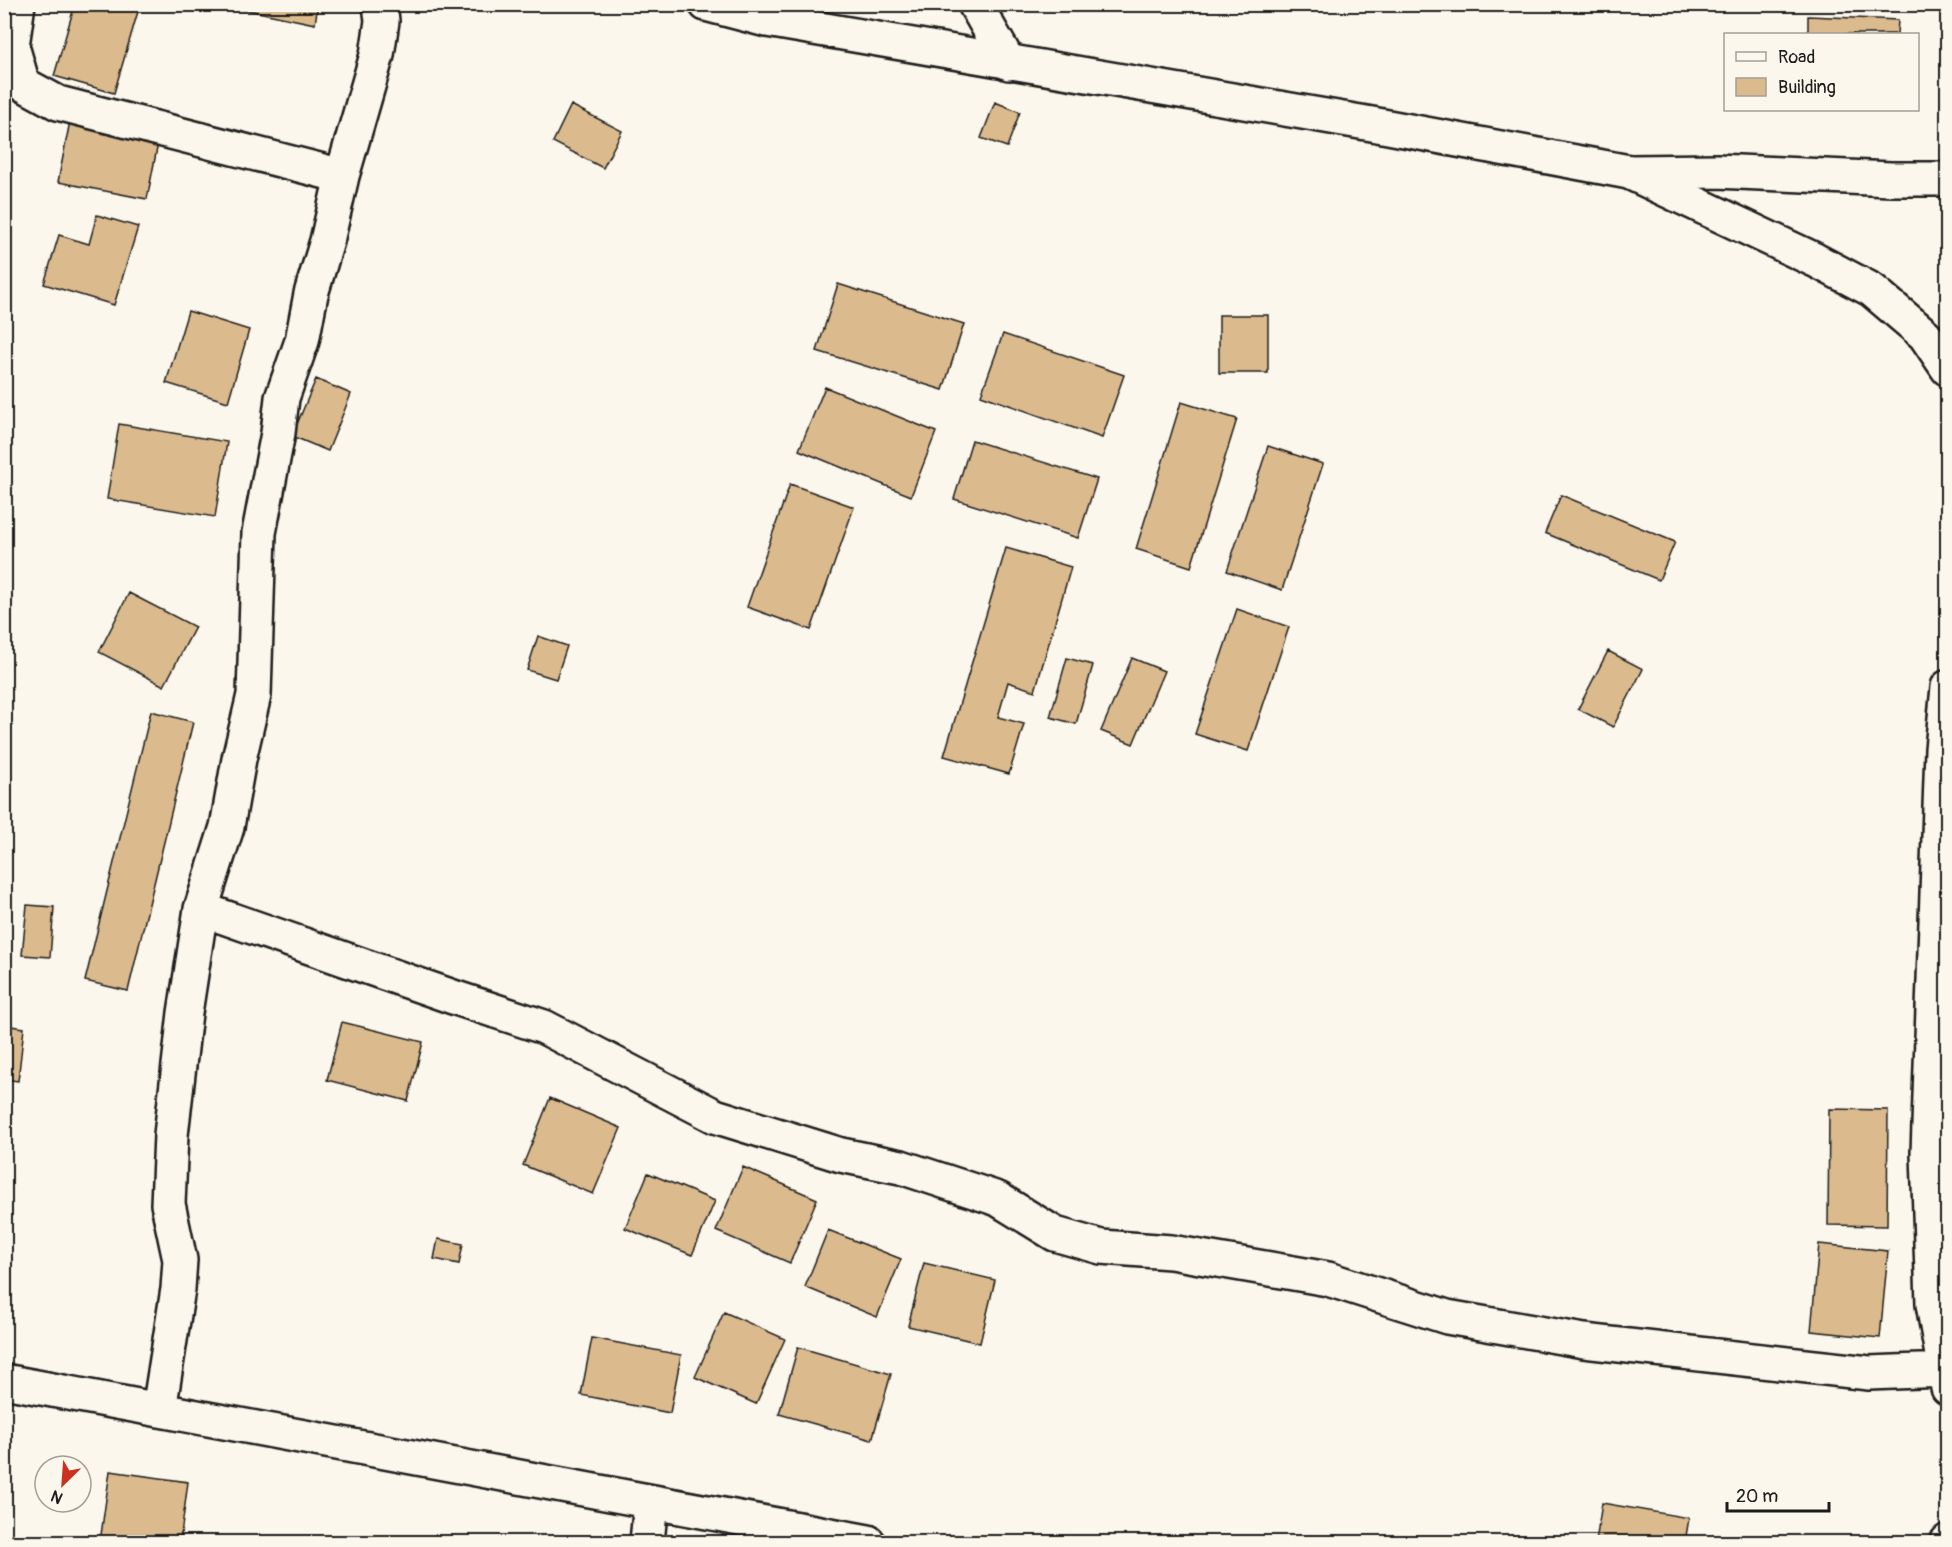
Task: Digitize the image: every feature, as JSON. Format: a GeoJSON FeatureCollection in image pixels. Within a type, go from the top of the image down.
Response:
{"type":"FeatureCollection","features":[{"type":"Feature","properties":{"kind":"street"},"geometry":{"type":"LineString","coordinates":[[18,4],[12,46],[23,84],[58,104],[342,176]]}},
{"type":"Feature","properties":{"kind":"street"},"geometry":{"type":"LineString","coordinates":[[706,4],[767,20],[1372,124],[1629,172],[1716,171],[1892,179],[1947,179]]}},
{"type":"Feature","properties":{"kind":"street"},"geometry":{"type":"LineString","coordinates":[[975,4],[1009,63]]}},
{"type":"Feature","properties":{"kind":"street"},"geometry":{"type":"LineString","coordinates":[[159,1410],[178,1289],[180,1260],[168,1204],[171,1135],[185,1013],[201,909],[226,826],[238,759],[254,695],[259,533],[278,433],[282,398],[302,341],[342,176],[388,10]]}},
{"type":"Feature","properties":{"kind":"street"},"geometry":{"type":"LineString","coordinates":[[1629,172],[1815,260],[1872,290],[1925,335],[1947,369]]}},
{"type":"Feature","properties":{"kind":"street"},"geometry":{"type":"LineString","coordinates":[[201,909],[442,994],[544,1027],[715,1116],[841,1155],[901,1167],[998,1199],[1055,1234],[1101,1247],[1171,1252],[1329,1279],[1447,1317],[1584,1341],[1869,1373],[1946,1379],[1928,1153],[1942,749],[1947,687]]}},
{"type":"Feature","properties":{"kind":"street"},"geometry":{"type":"LineString","coordinates":[[4,1381],[868,1542]]}},
{"type":"Feature","properties":{"kind":"street"},"geometry":{"type":"LineString","coordinates":[[646,1542],[651,1502]]}},
{"type":"Feature","properties":{"kind":"building"},"geometry":{"type":"Polygon","coordinates":[[[75,4],[126,4],[139,8],[114,93],[54,76],[75,4]]]}},
{"type":"Feature","properties":{"kind":"building"},"geometry":{"type":"Polygon","coordinates":[[[219,4],[318,4],[315,24],[219,4]]]}},
{"type":"Feature","properties":{"kind":"building"},"geometry":{"type":"Polygon","coordinates":[[[1808,16],[1898,20],[1897,33],[1808,33],[1808,16]]]}},
{"type":"Feature","properties":{"kind":"building"},"geometry":{"type":"Polygon","coordinates":[[[995,102],[1020,112],[1007,147],[981,138],[995,102]]]}},
{"type":"Feature","properties":{"kind":"building"},"geometry":{"type":"Polygon","coordinates":[[[571,105],[622,131],[603,168],[553,142],[571,105]]]}},
{"type":"Feature","properties":{"kind":"building"},"geometry":{"type":"Polygon","coordinates":[[[71,116],[160,133],[147,199],[58,182],[71,116]]]}},
{"type":"Feature","properties":{"kind":"building"},"geometry":{"type":"Polygon","coordinates":[[[97,215],[138,227],[114,305],[44,284],[59,235],[89,244],[97,215]]]}},
{"type":"Feature","properties":{"kind":"building"},"geometry":{"type":"Polygon","coordinates":[[[838,284],[964,324],[943,390],[817,351],[838,284]]]}},
{"type":"Feature","properties":{"kind":"building"},"geometry":{"type":"Polygon","coordinates":[[[188,311],[249,330],[228,402],[166,383],[188,311]]]}},
{"type":"Feature","properties":{"kind":"building"},"geometry":{"type":"Polygon","coordinates":[[[1219,315],[1268,315],[1268,373],[1219,373],[1219,315]]]}},
{"type":"Feature","properties":{"kind":"building"},"geometry":{"type":"Polygon","coordinates":[[[1003,334],[1124,375],[1102,438],[981,395],[1003,334]]]}},
{"type":"Feature","properties":{"kind":"building"},"geometry":{"type":"Polygon","coordinates":[[[316,379],[351,394],[328,451],[292,436],[316,379]]]}},
{"type":"Feature","properties":{"kind":"building"},"geometry":{"type":"Polygon","coordinates":[[[825,387],[936,432],[911,496],[799,450],[825,387]]]}},
{"type":"Feature","properties":{"kind":"building"},"geometry":{"type":"Polygon","coordinates":[[[1181,402],[1237,419],[1191,567],[1136,549],[1181,402]]]}},
{"type":"Feature","properties":{"kind":"building"},"geometry":{"type":"Polygon","coordinates":[[[119,424],[227,442],[215,517],[107,499],[119,424]]]}},
{"type":"Feature","properties":{"kind":"building"},"geometry":{"type":"Polygon","coordinates":[[[972,440],[1097,479],[1078,538],[954,499],[972,440]]]}},
{"type":"Feature","properties":{"kind":"building"},"geometry":{"type":"Polygon","coordinates":[[[1268,446],[1323,464],[1282,590],[1227,571],[1268,446]]]}},
{"type":"Feature","properties":{"kind":"building"},"geometry":{"type":"Polygon","coordinates":[[[790,484],[854,507],[811,630],[747,607],[790,484]]]}},
{"type":"Feature","properties":{"kind":"building"},"geometry":{"type":"Polygon","coordinates":[[[1561,495],[1675,542],[1659,580],[1545,533],[1561,495]]]}},
{"type":"Feature","properties":{"kind":"building"},"geometry":{"type":"Polygon","coordinates":[[[1006,548],[1071,567],[1035,691],[1008,682],[998,717],[1024,724],[1009,774],[944,756],[1006,548]]]}},
{"type":"Feature","properties":{"kind":"building"},"geometry":{"type":"Polygon","coordinates":[[[129,593],[195,627],[164,686],[99,652],[129,593]]]}},
{"type":"Feature","properties":{"kind":"building"},"geometry":{"type":"Polygon","coordinates":[[[1237,609],[1289,627],[1248,751],[1195,734],[1237,609]]]}},
{"type":"Feature","properties":{"kind":"building"},"geometry":{"type":"Polygon","coordinates":[[[538,636],[567,646],[556,679],[527,670],[538,636]]]}},
{"type":"Feature","properties":{"kind":"building"},"geometry":{"type":"Polygon","coordinates":[[[1608,651],[1643,669],[1613,727],[1578,709],[1608,651]]]}},
{"type":"Feature","properties":{"kind":"building"},"geometry":{"type":"Polygon","coordinates":[[[1067,658],[1093,665],[1076,724],[1050,717],[1067,658]]]}},
{"type":"Feature","properties":{"kind":"building"},"geometry":{"type":"Polygon","coordinates":[[[1132,658],[1164,671],[1133,744],[1101,731],[1132,658]]]}},
{"type":"Feature","properties":{"kind":"building"},"geometry":{"type":"Polygon","coordinates":[[[151,711],[193,722],[128,991],[85,981],[151,711]]]}},
{"type":"Feature","properties":{"kind":"building"},"geometry":{"type":"Polygon","coordinates":[[[27,905],[54,907],[50,957],[22,955],[27,905]]]}},
{"type":"Feature","properties":{"kind":"building"},"geometry":{"type":"Polygon","coordinates":[[[342,1022],[423,1042],[408,1101],[327,1080],[342,1022]]]}},
{"type":"Feature","properties":{"kind":"building"},"geometry":{"type":"Polygon","coordinates":[[[4,1025],[24,1028],[18,1081],[4,1079],[4,1025]]]}},
{"type":"Feature","properties":{"kind":"building"},"geometry":{"type":"Polygon","coordinates":[[[550,1098],[621,1128],[593,1194],[523,1165],[550,1098]]]}},
{"type":"Feature","properties":{"kind":"building"},"geometry":{"type":"Polygon","coordinates":[[[1829,1109],[1888,1110],[1887,1226],[1828,1225],[1829,1109]]]}},
{"type":"Feature","properties":{"kind":"building"},"geometry":{"type":"Polygon","coordinates":[[[743,1167],[817,1199],[790,1263],[716,1231],[743,1167]]]}},
{"type":"Feature","properties":{"kind":"building"},"geometry":{"type":"Polygon","coordinates":[[[648,1173],[715,1201],[692,1255],[625,1228],[648,1173]]]}},
{"type":"Feature","properties":{"kind":"building"},"geometry":{"type":"Polygon","coordinates":[[[828,1230],[901,1259],[877,1317],[805,1287],[828,1230]]]}},
{"type":"Feature","properties":{"kind":"building"},"geometry":{"type":"Polygon","coordinates":[[[438,1239],[463,1244],[459,1264],[434,1259],[438,1239]]]}},
{"type":"Feature","properties":{"kind":"building"},"geometry":{"type":"Polygon","coordinates":[[[1819,1244],[1888,1251],[1880,1338],[1811,1331],[1819,1244]]]}},
{"type":"Feature","properties":{"kind":"building"},"geometry":{"type":"Polygon","coordinates":[[[924,1263],[995,1280],[980,1343],[908,1326],[924,1263]]]}},
{"type":"Feature","properties":{"kind":"building"},"geometry":{"type":"Polygon","coordinates":[[[724,1312],[785,1339],[756,1404],[695,1377],[724,1312]]]}},
{"type":"Feature","properties":{"kind":"building"},"geometry":{"type":"Polygon","coordinates":[[[592,1338],[681,1355],[670,1413],[581,1395],[592,1338]]]}},
{"type":"Feature","properties":{"kind":"building"},"geometry":{"type":"Polygon","coordinates":[[[798,1347],[891,1374],[872,1440],[779,1414],[798,1347]]]}},
{"type":"Feature","properties":{"kind":"building"},"geometry":{"type":"Polygon","coordinates":[[[110,1471],[188,1482],[180,1542],[100,1542],[110,1471]]]}},
{"type":"Feature","properties":{"kind":"building"},"geometry":{"type":"Polygon","coordinates":[[[1602,1503],[1689,1518],[1685,1542],[1596,1542],[1602,1503]]]}}]}
